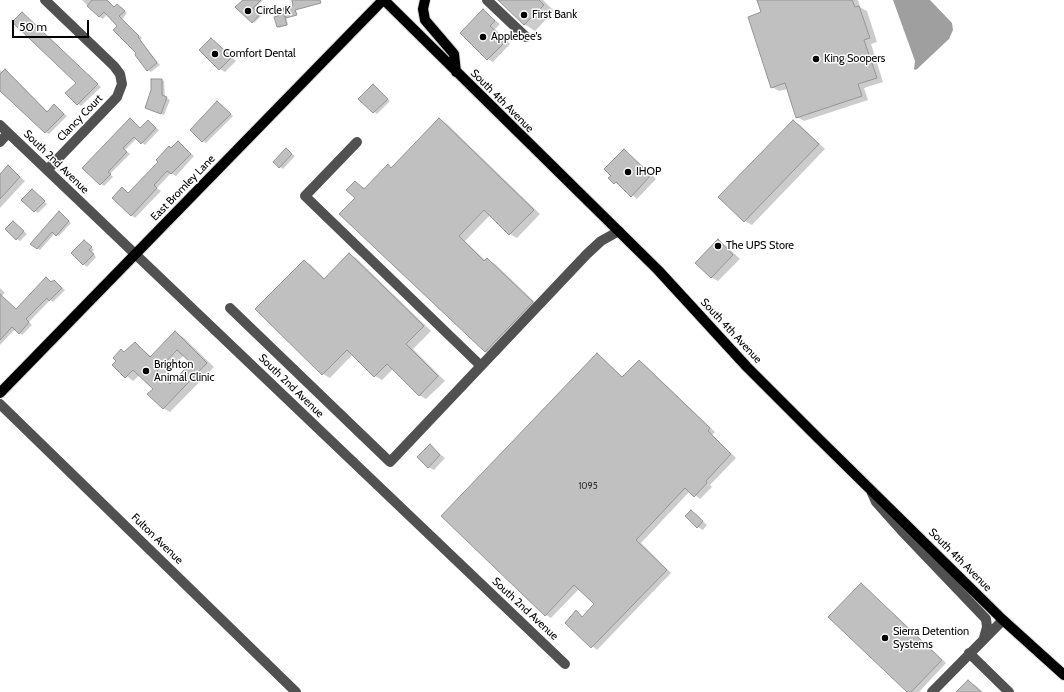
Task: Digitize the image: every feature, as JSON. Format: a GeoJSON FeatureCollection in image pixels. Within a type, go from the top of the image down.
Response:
{"type":"FeatureCollection","features":[{"type":"Feature","properties":{"kind":"main road","name":"South 4th Avenue"},"geometry":{"type":"LineString","coordinates":[[384,0],[666,278],[747,367],[1003,620],[1064,675]]}},
{"type":"Feature","properties":{"kind":"main road","name":"East Bromley Lane"},"geometry":{"type":"LineString","coordinates":[[0,393],[384,0]]}},
{"type":"Feature","properties":{"kind":"main road"},"geometry":{"type":"LineString","coordinates":[[425,0],[423,9],[425,20],[454,54],[456,72]]}},
{"type":"Feature","properties":{"kind":"street","name":"Clancy Court"},"geometry":{"type":"LineString","coordinates":[[45,0],[114,66],[120,74],[121,88],[114,100],[47,170]]}},
{"type":"Feature","properties":{"kind":"street"},"geometry":{"type":"LineString","coordinates":[[487,0],[526,37]]}},
{"type":"Feature","properties":{"kind":"street","name":"South 2nd Avenue"},"geometry":{"type":"LineString","coordinates":[[0,125],[565,664]]}},
{"type":"Feature","properties":{"kind":"street"},"geometry":{"type":"LineString","coordinates":[[0,142],[8,133]]}},
{"type":"Feature","properties":{"kind":"street"},"geometry":{"type":"LineString","coordinates":[[358,142],[305,196],[481,366]]}},
{"type":"Feature","properties":{"kind":"street"},"geometry":{"type":"LineString","coordinates":[[230,308],[390,462],[587,254],[601,241],[619,231]]}},
{"type":"Feature","properties":{"kind":"street","name":"Fulton Avenue"},"geometry":{"type":"LineString","coordinates":[[0,404],[296,692]]}},
{"type":"Feature","properties":{"kind":"street"},"geometry":{"type":"LineString","coordinates":[[871,489],[876,502],[986,619],[988,627],[984,638]]}},
{"type":"Feature","properties":{"kind":"street"},"geometry":{"type":"LineString","coordinates":[[932,692],[1003,620]]}},
{"type":"Feature","properties":{"kind":"street"},"geometry":{"type":"LineString","coordinates":[[969,653],[1009,692]]}},
{"type":"Feature","properties":{"kind":"shaded area"},"geometry":{"type":"Polygon","coordinates":[[[893,0],[930,0],[952,23],[953,30],[949,39],[916,70],[914,69],[915,61],[893,0]]]}},
{"type":"Feature","properties":{"kind":"building"},"geometry":{"type":"Polygon","coordinates":[[[92,0],[107,0],[114,7],[117,4],[125,11],[119,16],[139,36],[138,37],[157,63],[147,71],[135,55],[136,53],[113,30],[117,26],[104,12],[99,17],[87,6],[92,0]]]}},
{"type":"Feature","properties":{"kind":"building","name":"Circle K"},"geometry":{"type":"Polygon","coordinates":[[[243,0],[261,0],[253,8],[260,14],[252,23],[235,7],[243,0]]]}},
{"type":"Feature","properties":{"kind":"building","name":"Circle K"},"geometry":{"type":"Polygon","coordinates":[[[292,0],[320,0],[321,3],[295,10],[297,15],[286,18],[283,8],[293,5],[292,0]]]}},
{"type":"Feature","properties":{"kind":"building","name":"First Bank"},"geometry":{"type":"Polygon","coordinates":[[[498,0],[539,0],[544,5],[524,25],[498,0]]]}},
{"type":"Feature","properties":{"kind":"building","name":"King Soopers"},"geometry":{"type":"Polygon","coordinates":[[[757,0],[852,0],[855,7],[859,6],[870,38],[864,40],[877,78],[858,84],[862,96],[796,118],[785,83],[771,88],[748,17],[761,12],[757,0]]]}},
{"type":"Feature","properties":{"kind":"building","name":"Applebee's"},"geometry":{"type":"Polygon","coordinates":[[[483,9],[495,21],[490,26],[506,41],[487,60],[460,33],[483,9]]]}},
{"type":"Feature","properties":{"kind":"building"},"geometry":{"type":"Polygon","coordinates":[[[22,12],[98,84],[77,105],[65,93],[76,83],[12,22],[22,12]]]}},
{"type":"Feature","properties":{"kind":"building"},"geometry":{"type":"Polygon","coordinates":[[[284,14],[287,25],[277,27],[274,17],[284,14]]]}},
{"type":"Feature","properties":{"kind":"building","name":"Comfort Dental"},"geometry":{"type":"Polygon","coordinates":[[[211,38],[232,57],[219,70],[199,50],[211,38]]]}},
{"type":"Feature","properties":{"kind":"building"},"geometry":{"type":"Polygon","coordinates":[[[5,69],[47,112],[54,104],[64,114],[45,133],[0,91],[0,74],[5,69]]]}},
{"type":"Feature","properties":{"kind":"building"},"geometry":{"type":"Polygon","coordinates":[[[151,79],[162,79],[162,95],[167,97],[161,114],[145,108],[151,90],[151,79]]]}},
{"type":"Feature","properties":{"kind":"building"},"geometry":{"type":"Polygon","coordinates":[[[373,84],[388,99],[373,113],[358,99],[373,84]]]}},
{"type":"Feature","properties":{"kind":"building"},"geometry":{"type":"Polygon","coordinates":[[[217,101],[231,114],[202,142],[190,130],[217,101]]]}},
{"type":"Feature","properties":{"kind":"building"},"geometry":{"type":"Polygon","coordinates":[[[130,118],[140,128],[148,120],[156,128],[141,144],[134,137],[123,148],[127,152],[108,172],[111,174],[100,185],[82,168],[130,118]]]}},
{"type":"Feature","properties":{"kind":"building"},"geometry":{"type":"Polygon","coordinates":[[[439,118],[534,210],[509,235],[484,210],[459,236],[484,261],[487,258],[533,302],[485,352],[339,214],[355,198],[346,190],[355,181],[364,189],[388,164],[391,168],[439,118]]]}},
{"type":"Feature","properties":{"kind":"building"},"geometry":{"type":"Polygon","coordinates":[[[793,120],[819,144],[744,222],[718,197],[793,120]]]}},
{"type":"Feature","properties":{"kind":"building"},"geometry":{"type":"Polygon","coordinates":[[[178,141],[191,154],[171,174],[167,171],[154,185],[157,188],[131,216],[112,198],[122,187],[128,193],[158,162],[156,160],[169,146],[171,148],[178,141]]]}},
{"type":"Feature","properties":{"kind":"building"},"geometry":{"type":"Polygon","coordinates":[[[286,148],[292,154],[279,168],[273,162],[286,148]]]}},
{"type":"Feature","properties":{"kind":"building","name":"IHOP"},"geometry":{"type":"Polygon","coordinates":[[[624,149],[651,175],[631,197],[616,182],[614,184],[608,178],[611,176],[604,169],[624,149]]]}},
{"type":"Feature","properties":{"kind":"building"},"geometry":{"type":"Polygon","coordinates":[[[8,165],[20,177],[0,199],[0,174],[8,165]]]}},
{"type":"Feature","properties":{"kind":"building"},"geometry":{"type":"Polygon","coordinates":[[[32,189],[45,201],[34,212],[21,200],[32,189]]]}},
{"type":"Feature","properties":{"kind":"building"},"geometry":{"type":"Polygon","coordinates":[[[59,211],[69,221],[56,236],[52,232],[37,249],[30,244],[59,211]]]}},
{"type":"Feature","properties":{"kind":"building"},"geometry":{"type":"Polygon","coordinates":[[[13,221],[24,231],[16,240],[5,229],[13,221]]]}},
{"type":"Feature","properties":{"kind":"building"},"geometry":{"type":"Polygon","coordinates":[[[718,239],[733,255],[711,278],[695,263],[718,239]]]}},
{"type":"Feature","properties":{"kind":"building"},"geometry":{"type":"Polygon","coordinates":[[[84,240],[92,247],[89,250],[94,254],[83,265],[71,253],[84,240]]]}},
{"type":"Feature","properties":{"kind":"building"},"geometry":{"type":"Polygon","coordinates":[[[349,253],[424,326],[406,344],[438,376],[419,396],[387,364],[374,377],[347,350],[322,375],[255,309],[304,260],[324,279],[349,253]]]}},
{"type":"Feature","properties":{"kind":"building"},"geometry":{"type":"Polygon","coordinates":[[[46,277],[51,282],[54,280],[62,288],[49,301],[47,298],[26,319],[29,322],[19,334],[12,327],[0,340],[0,294],[16,309],[46,277]]]}},
{"type":"Feature","properties":{"kind":"building","name":"Brighton Animal Clinic"},"geometry":{"type":"Polygon","coordinates":[[[175,331],[207,363],[163,409],[147,394],[153,389],[133,370],[125,378],[112,365],[116,361],[113,358],[121,349],[124,352],[135,342],[150,357],[175,331]],[[177,350],[157,371],[170,384],[191,363],[177,350]]]}},
{"type":"Feature","properties":{"kind":"building"},"geometry":{"type":"Polygon","coordinates":[[[597,353],[622,377],[639,360],[710,428],[708,431],[731,454],[706,481],[707,483],[694,497],[685,488],[636,540],[667,570],[591,648],[565,623],[576,610],[582,617],[594,604],[574,585],[545,616],[441,516],[597,353]]]}},
{"type":"Feature","properties":{"kind":"building"},"geometry":{"type":"Polygon","coordinates":[[[430,444],[440,455],[428,468],[417,457],[430,444]]]}},
{"type":"Feature","properties":{"kind":"building"},"geometry":{"type":"Polygon","coordinates":[[[691,510],[703,521],[697,528],[685,516],[691,510]]]}},
{"type":"Feature","properties":{"kind":"building","name":"Sierra Detention Systems"},"geometry":{"type":"Polygon","coordinates":[[[861,583],[942,660],[911,692],[907,692],[828,617],[861,583]]]}},
{"type":"Feature","properties":{"kind":"building"},"geometry":{"type":"Polygon","coordinates":[[[968,680],[981,692],[956,692],[968,680]]]}},
{"type":"Feature","properties":{"kind":"place","name":"Circle K"},"geometry":{"type":"Point","coordinates":[248,11]}},
{"type":"Feature","properties":{"kind":"place","name":"First Bank"},"geometry":{"type":"Point","coordinates":[524,15]}},
{"type":"Feature","properties":{"kind":"place","name":"Applebee's"},"geometry":{"type":"Point","coordinates":[483,37]}},
{"type":"Feature","properties":{"kind":"place","name":"Comfort Dental"},"geometry":{"type":"Point","coordinates":[215,54]}},
{"type":"Feature","properties":{"kind":"place","name":"King Soopers"},"geometry":{"type":"Point","coordinates":[816,59]}},
{"type":"Feature","properties":{"kind":"place","name":"IHOP"},"geometry":{"type":"Point","coordinates":[628,172]}},
{"type":"Feature","properties":{"kind":"place","name":"The UPS Store"},"geometry":{"type":"Point","coordinates":[718,246]}},
{"type":"Feature","properties":{"kind":"place","name":"Brighton Animal Clinic"},"geometry":{"type":"Point","coordinates":[146,371]}},
{"type":"Feature","properties":{"kind":"place","name":"Sierra Detention Systems"},"geometry":{"type":"Point","coordinates":[885,638]}}]}
